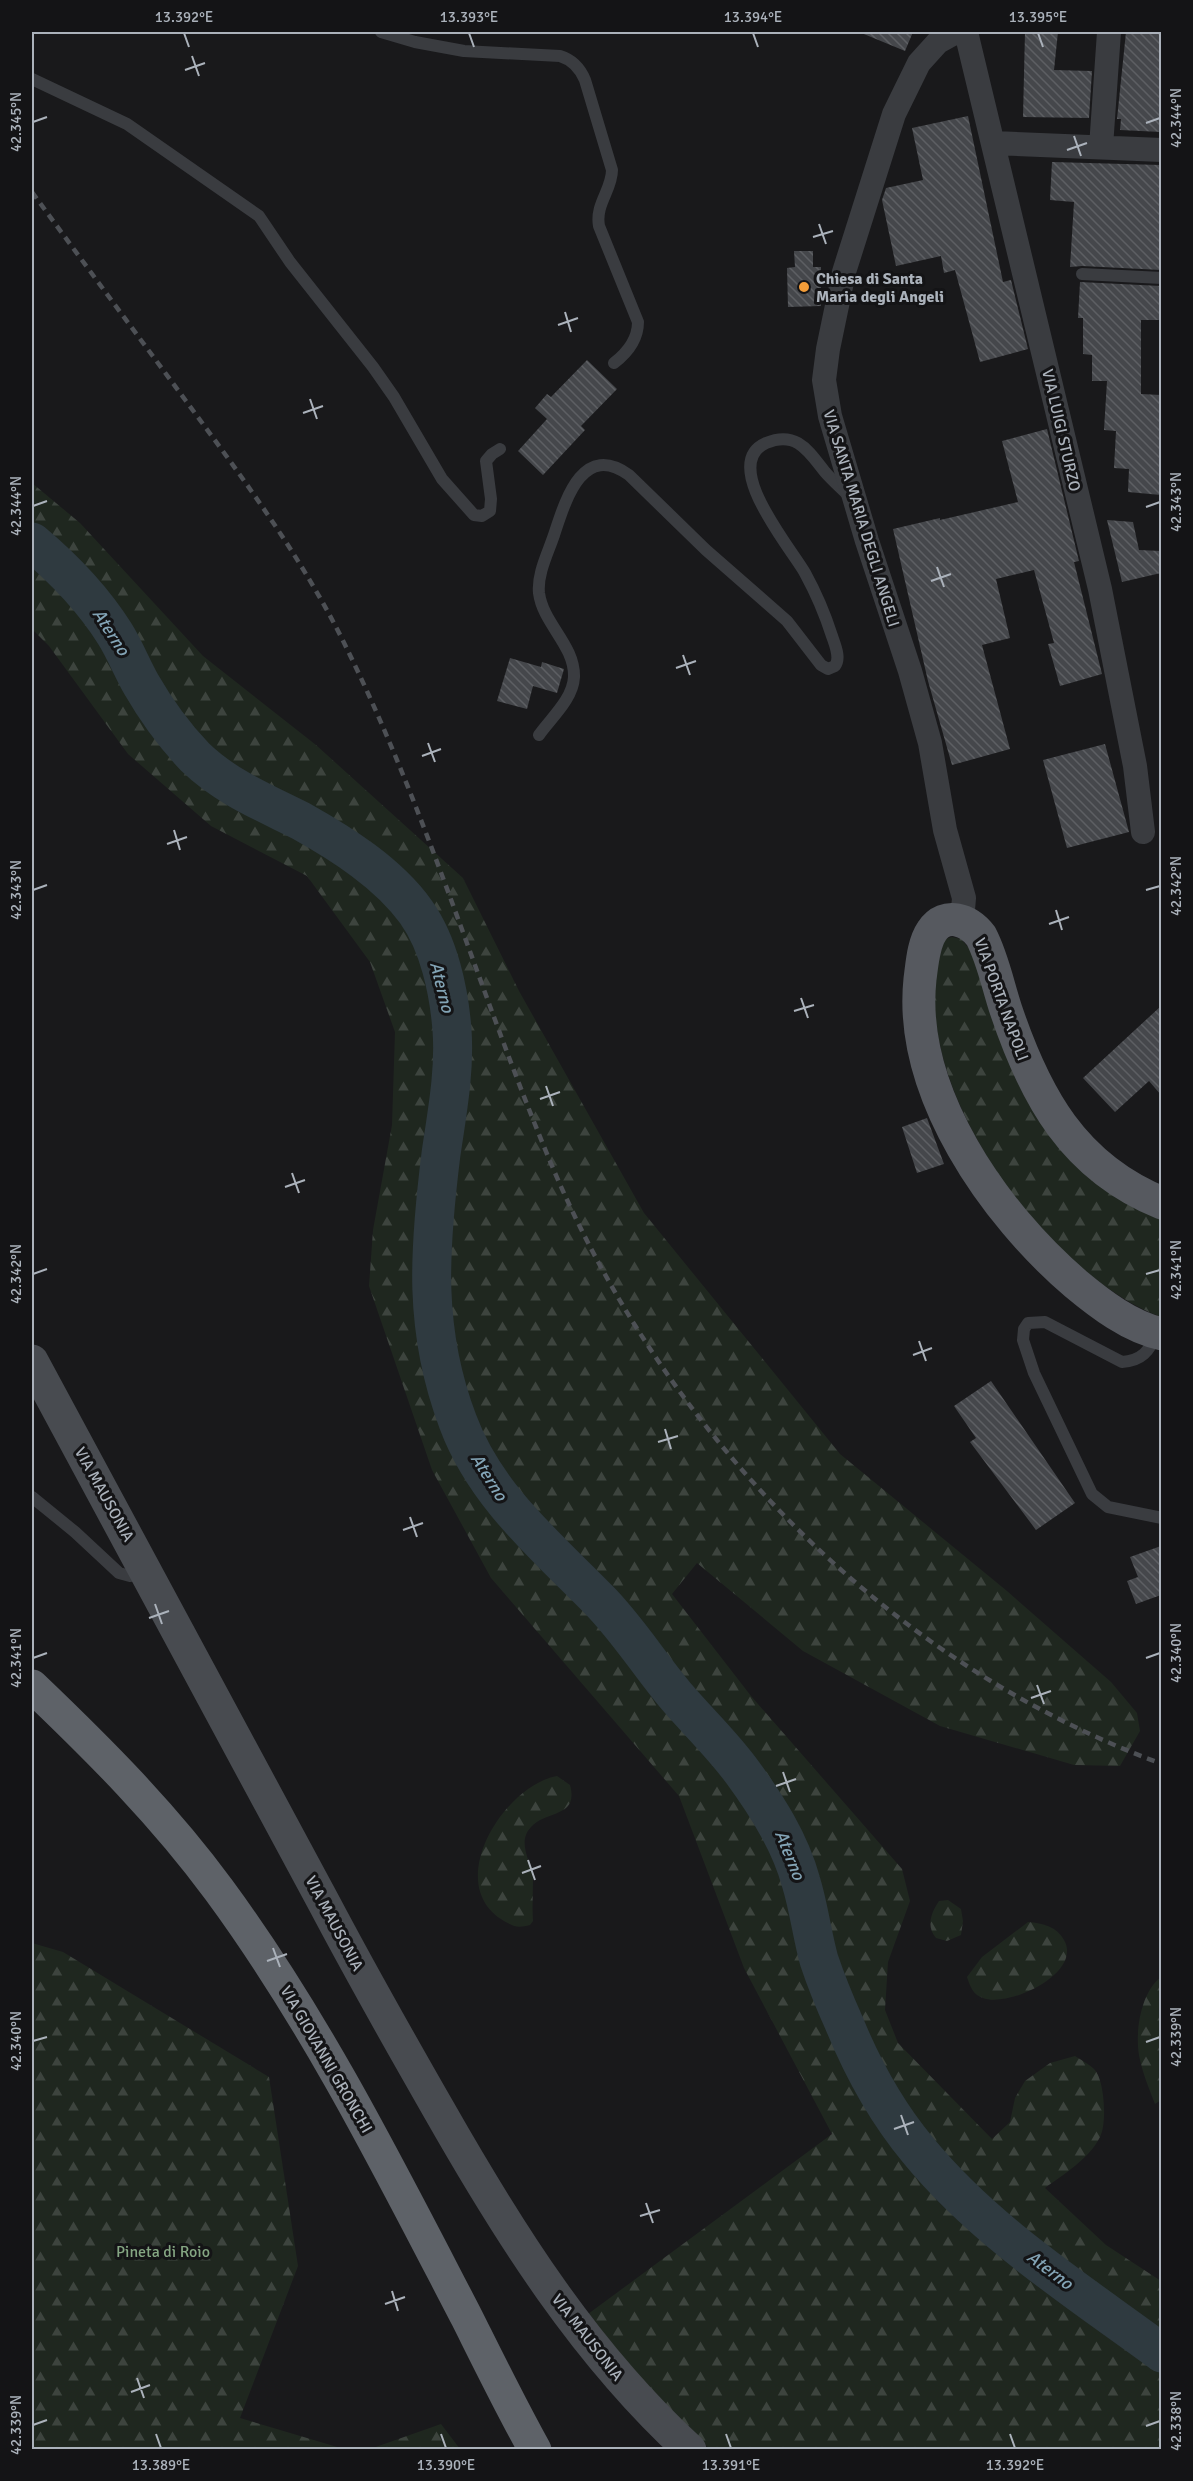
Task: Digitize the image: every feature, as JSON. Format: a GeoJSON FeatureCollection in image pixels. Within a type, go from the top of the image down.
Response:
{"type":"FeatureCollection","features":[{"type":"Feature","properties":{"kind":"highway","name":"VIA GIOVANNI GRONCHI"},"geometry":{"type":"LineString","coordinates":[[32,1686],[115,1766],[149,1803],[194,1856],[251,1934],[335,2070],[536,2450]]}},
{"type":"Feature","properties":{"kind":"main road","name":"VIA PORTA NAPOLI"},"geometry":{"type":"LineString","coordinates":[[1159,1334],[1105,1306],[1045,1255],[1000,1204],[969,1157],[955,1130],[929,1066],[922,1035],[919,999],[921,971],[930,935],[939,923],[951,920],[962,921],[974,927],[983,940],[1021,1052],[1035,1085],[1066,1131],[1098,1164],[1131,1188],[1161,1203]]}},
{"type":"Feature","properties":{"kind":"main road","name":"VIA MAUSONIA"},"geometry":{"type":"LineString","coordinates":[[32,1361],[147,1570],[379,2004],[479,2180],[540,2274],[598,2353],[635,2396],[690,2450]]}},
{"type":"Feature","properties":{"kind":"street","name":"VIA SANTA MARIA DEGLI ANGELI"},"geometry":{"type":"LineString","coordinates":[[956,32],[945,37],[928,52],[910,77],[897,106],[857,225],[836,311],[826,361],[826,398],[855,502],[921,707],[935,768],[948,846],[964,898],[962,921]]}},
{"type":"Feature","properties":{"kind":"street","name":"VIA LUIGI STURZO"},"geometry":{"type":"LineString","coordinates":[[966,32],[1102,601],[1135,766],[1143,832]]}},
{"type":"Feature","properties":{"kind":"street"},"geometry":{"type":"LineString","coordinates":[[1101,147],[1109,32]]}},
{"type":"Feature","properties":{"kind":"street"},"geometry":{"type":"LineString","coordinates":[[994,142],[1161,150]]}},
{"type":"Feature","properties":{"kind":"lane"},"geometry":{"type":"LineString","coordinates":[[381,32],[415,42],[464,51],[560,56],[567,58],[579,68],[585,80],[612,170],[599,205],[599,226],[638,322],[631,346],[614,363]]}},
{"type":"Feature","properties":{"kind":"lane"},"geometry":{"type":"LineString","coordinates":[[32,79],[127,124],[259,216],[290,262],[374,367],[442,479],[474,516],[482,516],[490,512],[491,499],[486,465],[492,454],[500,449]]}},
{"type":"Feature","properties":{"kind":"lane"},"geometry":{"type":"LineString","coordinates":[[1082,274],[1161,278]]}},
{"type":"Feature","properties":{"kind":"lane"},"geometry":{"type":"LineString","coordinates":[[539,735],[565,700],[574,681],[572,662],[546,613],[539,588],[544,562],[561,515],[573,484],[582,474],[604,466],[621,470],[629,475],[706,550],[787,621],[820,665],[828,669],[835,666],[838,657],[827,622],[805,573],[759,501],[751,477],[752,460],[757,450],[765,444],[784,440],[797,442],[807,449],[855,502]]}},
{"type":"Feature","properties":{"kind":"lane"},"geometry":{"type":"LineString","coordinates":[[1159,1334],[1149,1351],[1126,1362],[1118,1361],[1045,1322],[1028,1323],[1023,1334],[1026,1351],[1039,1385],[1092,1494],[1108,1507],[1161,1518]]}},
{"type":"Feature","properties":{"kind":"lane"},"geometry":{"type":"LineString","coordinates":[[32,1497],[75,1532],[119,1573],[130,1576],[147,1570]]}},
{"type":"Feature","properties":{"kind":"green space"},"geometry":{"type":"Polygon","coordinates":[[[32,483],[80,523],[203,656],[316,745],[463,878],[519,991],[644,1213],[840,1454],[1007,1591],[1111,1682],[1137,1713],[1140,1731],[1120,1766],[1074,1765],[940,1726],[803,1651],[697,1563],[672,1594],[751,1696],[902,1869],[910,1901],[888,1962],[885,2010],[898,2043],[992,2139],[1010,2122],[1015,2098],[1025,2081],[1050,2063],[1075,2056],[1092,2067],[1098,2075],[1104,2102],[1104,2122],[1100,2137],[1083,2159],[1045,2188],[1106,2245],[1161,2281],[1161,2449],[710,2449],[679,2421],[584,2317],[832,2134],[744,1968],[679,1796],[491,1578],[432,1470],[369,1286],[373,1230],[392,1125],[395,1032],[370,962],[307,876],[211,826],[128,754],[49,646],[32,629],[32,483]]]}},
{"type":"Feature","properties":{"kind":"green space"},"geometry":{"type":"Polygon","coordinates":[[[952,937],[961,939],[972,952],[999,1031],[1161,1217],[1161,1317],[1116,1293],[1070,1258],[1027,1212],[989,1160],[959,1104],[940,1046],[935,990],[945,939],[952,937]]]}},
{"type":"Feature","properties":{"kind":"green space"},"geometry":{"type":"Polygon","coordinates":[[[557,1776],[570,1785],[572,1796],[570,1803],[560,1812],[537,1822],[527,1833],[525,1846],[533,1879],[533,1921],[530,1925],[514,1926],[504,1921],[486,1905],[479,1885],[479,1862],[487,1839],[500,1817],[517,1798],[537,1784],[557,1776]]]}},
{"type":"Feature","properties":{"kind":"green space"},"geometry":{"type":"Polygon","coordinates":[[[948,1900],[961,1909],[963,1921],[961,1935],[947,1941],[936,1938],[930,1924],[939,1901],[948,1900]]]}},
{"type":"Feature","properties":{"kind":"green space"},"geometry":{"type":"Polygon","coordinates":[[[1028,1922],[1049,1926],[1058,1932],[1064,1940],[1067,1952],[1063,1964],[1054,1975],[1025,1993],[995,2000],[977,1995],[967,1977],[982,1957],[1028,1922]]]}},
{"type":"Feature","properties":{"kind":"green space","name":"Pineta di Roio"},"geometry":{"type":"Polygon","coordinates":[[[32,1943],[63,1952],[269,2077],[298,2266],[240,2418],[344,2449],[32,2449],[32,1943]]]}},
{"type":"Feature","properties":{"kind":"green space"},"geometry":{"type":"Polygon","coordinates":[[[1161,1977],[1161,2100],[1155,2104],[1140,2061],[1138,2035],[1144,2002],[1154,1984],[1161,1977]]]}},
{"type":"Feature","properties":{"kind":"green space"},"geometry":{"type":"Polygon","coordinates":[[[441,2424],[460,2449],[370,2449],[441,2424]]]}},
{"type":"Feature","properties":{"kind":"building"},"geometry":{"type":"Polygon","coordinates":[[[859,32],[913,32],[905,51],[859,32]]]}},
{"type":"Feature","properties":{"kind":"building"},"geometry":{"type":"Polygon","coordinates":[[[1025,32],[1058,32],[1054,70],[1092,71],[1089,118],[1023,117],[1025,32]]]}},
{"type":"Feature","properties":{"kind":"building"},"geometry":{"type":"Polygon","coordinates":[[[1126,32],[1161,32],[1161,132],[1120,130],[1121,119],[1117,119],[1126,32]]]}},
{"type":"Feature","properties":{"kind":"building"},"geometry":{"type":"Polygon","coordinates":[[[968,116],[1003,282],[1011,280],[1028,349],[980,362],[955,270],[944,273],[941,256],[896,266],[882,200],[886,188],[923,180],[912,128],[968,116]]]}},
{"type":"Feature","properties":{"kind":"building"},"geometry":{"type":"Polygon","coordinates":[[[1052,162],[1161,165],[1161,270],[1070,267],[1074,202],[1050,200],[1052,162]]]}},
{"type":"Feature","properties":{"kind":"building","name":"Chiesa di Santa Maria degli Angeli"},"geometry":{"type":"Polygon","coordinates":[[[794,251],[813,251],[813,267],[821,267],[821,306],[788,307],[787,268],[795,267],[794,251]]]}},
{"type":"Feature","properties":{"kind":"building"},"geometry":{"type":"Polygon","coordinates":[[[1080,282],[1161,286],[1161,320],[1141,320],[1141,394],[1161,395],[1161,495],[1128,492],[1129,469],[1114,468],[1116,431],[1104,430],[1107,381],[1092,381],[1092,355],[1083,354],[1083,318],[1078,318],[1080,282]]]}},
{"type":"Feature","properties":{"kind":"building"},"geometry":{"type":"Polygon","coordinates":[[[587,360],[617,389],[581,426],[585,430],[543,475],[518,451],[547,419],[535,408],[547,394],[551,397],[587,360]]]}},
{"type":"Feature","properties":{"kind":"building"},"geometry":{"type":"Polygon","coordinates":[[[1047,429],[1079,561],[1074,562],[1102,674],[1060,686],[1048,644],[1054,643],[1034,570],[996,579],[1010,638],[982,645],[1010,749],[952,765],[928,681],[893,529],[1018,502],[1002,441],[1047,429]]]}},
{"type":"Feature","properties":{"kind":"building"},"geometry":{"type":"Polygon","coordinates":[[[1107,520],[1133,522],[1139,550],[1161,551],[1161,573],[1122,582],[1107,520]]]}},
{"type":"Feature","properties":{"kind":"building"},"geometry":{"type":"Polygon","coordinates":[[[510,658],[541,667],[542,662],[564,669],[557,693],[533,686],[527,709],[497,701],[510,658]]]}},
{"type":"Feature","properties":{"kind":"building"},"geometry":{"type":"Polygon","coordinates":[[[1105,744],[1129,832],[1067,848],[1043,760],[1105,744]]]}},
{"type":"Feature","properties":{"kind":"building"},"geometry":{"type":"Polygon","coordinates":[[[1161,1006],[1161,1095],[1149,1081],[1115,1112],[1083,1078],[1161,1006]]]}},
{"type":"Feature","properties":{"kind":"building"},"geometry":{"type":"Polygon","coordinates":[[[927,1118],[944,1164],[917,1173],[902,1127],[927,1118]]]}},
{"type":"Feature","properties":{"kind":"building"},"geometry":{"type":"Polygon","coordinates":[[[991,1381],[1075,1503],[1036,1530],[970,1442],[976,1438],[954,1406],[991,1381]]]}},
{"type":"Feature","properties":{"kind":"building"},"geometry":{"type":"Polygon","coordinates":[[[1161,1546],[1161,1595],[1136,1604],[1127,1581],[1138,1577],[1130,1557],[1161,1546]]]}},
{"type":"Feature","properties":{"kind":"waterway","name":"Aterno"},"geometry":{"type":"LineString","coordinates":[[32,542],[66,573],[97,609],[119,640],[153,703],[195,757],[232,785],[332,839],[378,872],[416,912],[437,953],[451,1015],[453,1045],[450,1092],[434,1223],[432,1290],[439,1355],[458,1422],[470,1448],[484,1473],[518,1518],[619,1622],[676,1696],[735,1763],[769,1811],[796,1867],[819,1960],[837,2008],[867,2073],[907,2136],[944,2180],[1002,2234],[1162,2353]]}},
{"type":"Feature","properties":{"kind":"railway"},"geometry":{"type":"LineString","coordinates":[[32,192],[252,492],[294,555],[332,620],[406,781],[555,1173],[603,1271],[660,1363],[725,1450],[799,1530],[880,1603],[968,1666],[1062,1721],[1162,1764]]}},
{"type":"Feature","properties":{"kind":"place","name":"Chiesa di Santa Maria degli Angeli"},"geometry":{"type":"Point","coordinates":[804,287]}}]}
